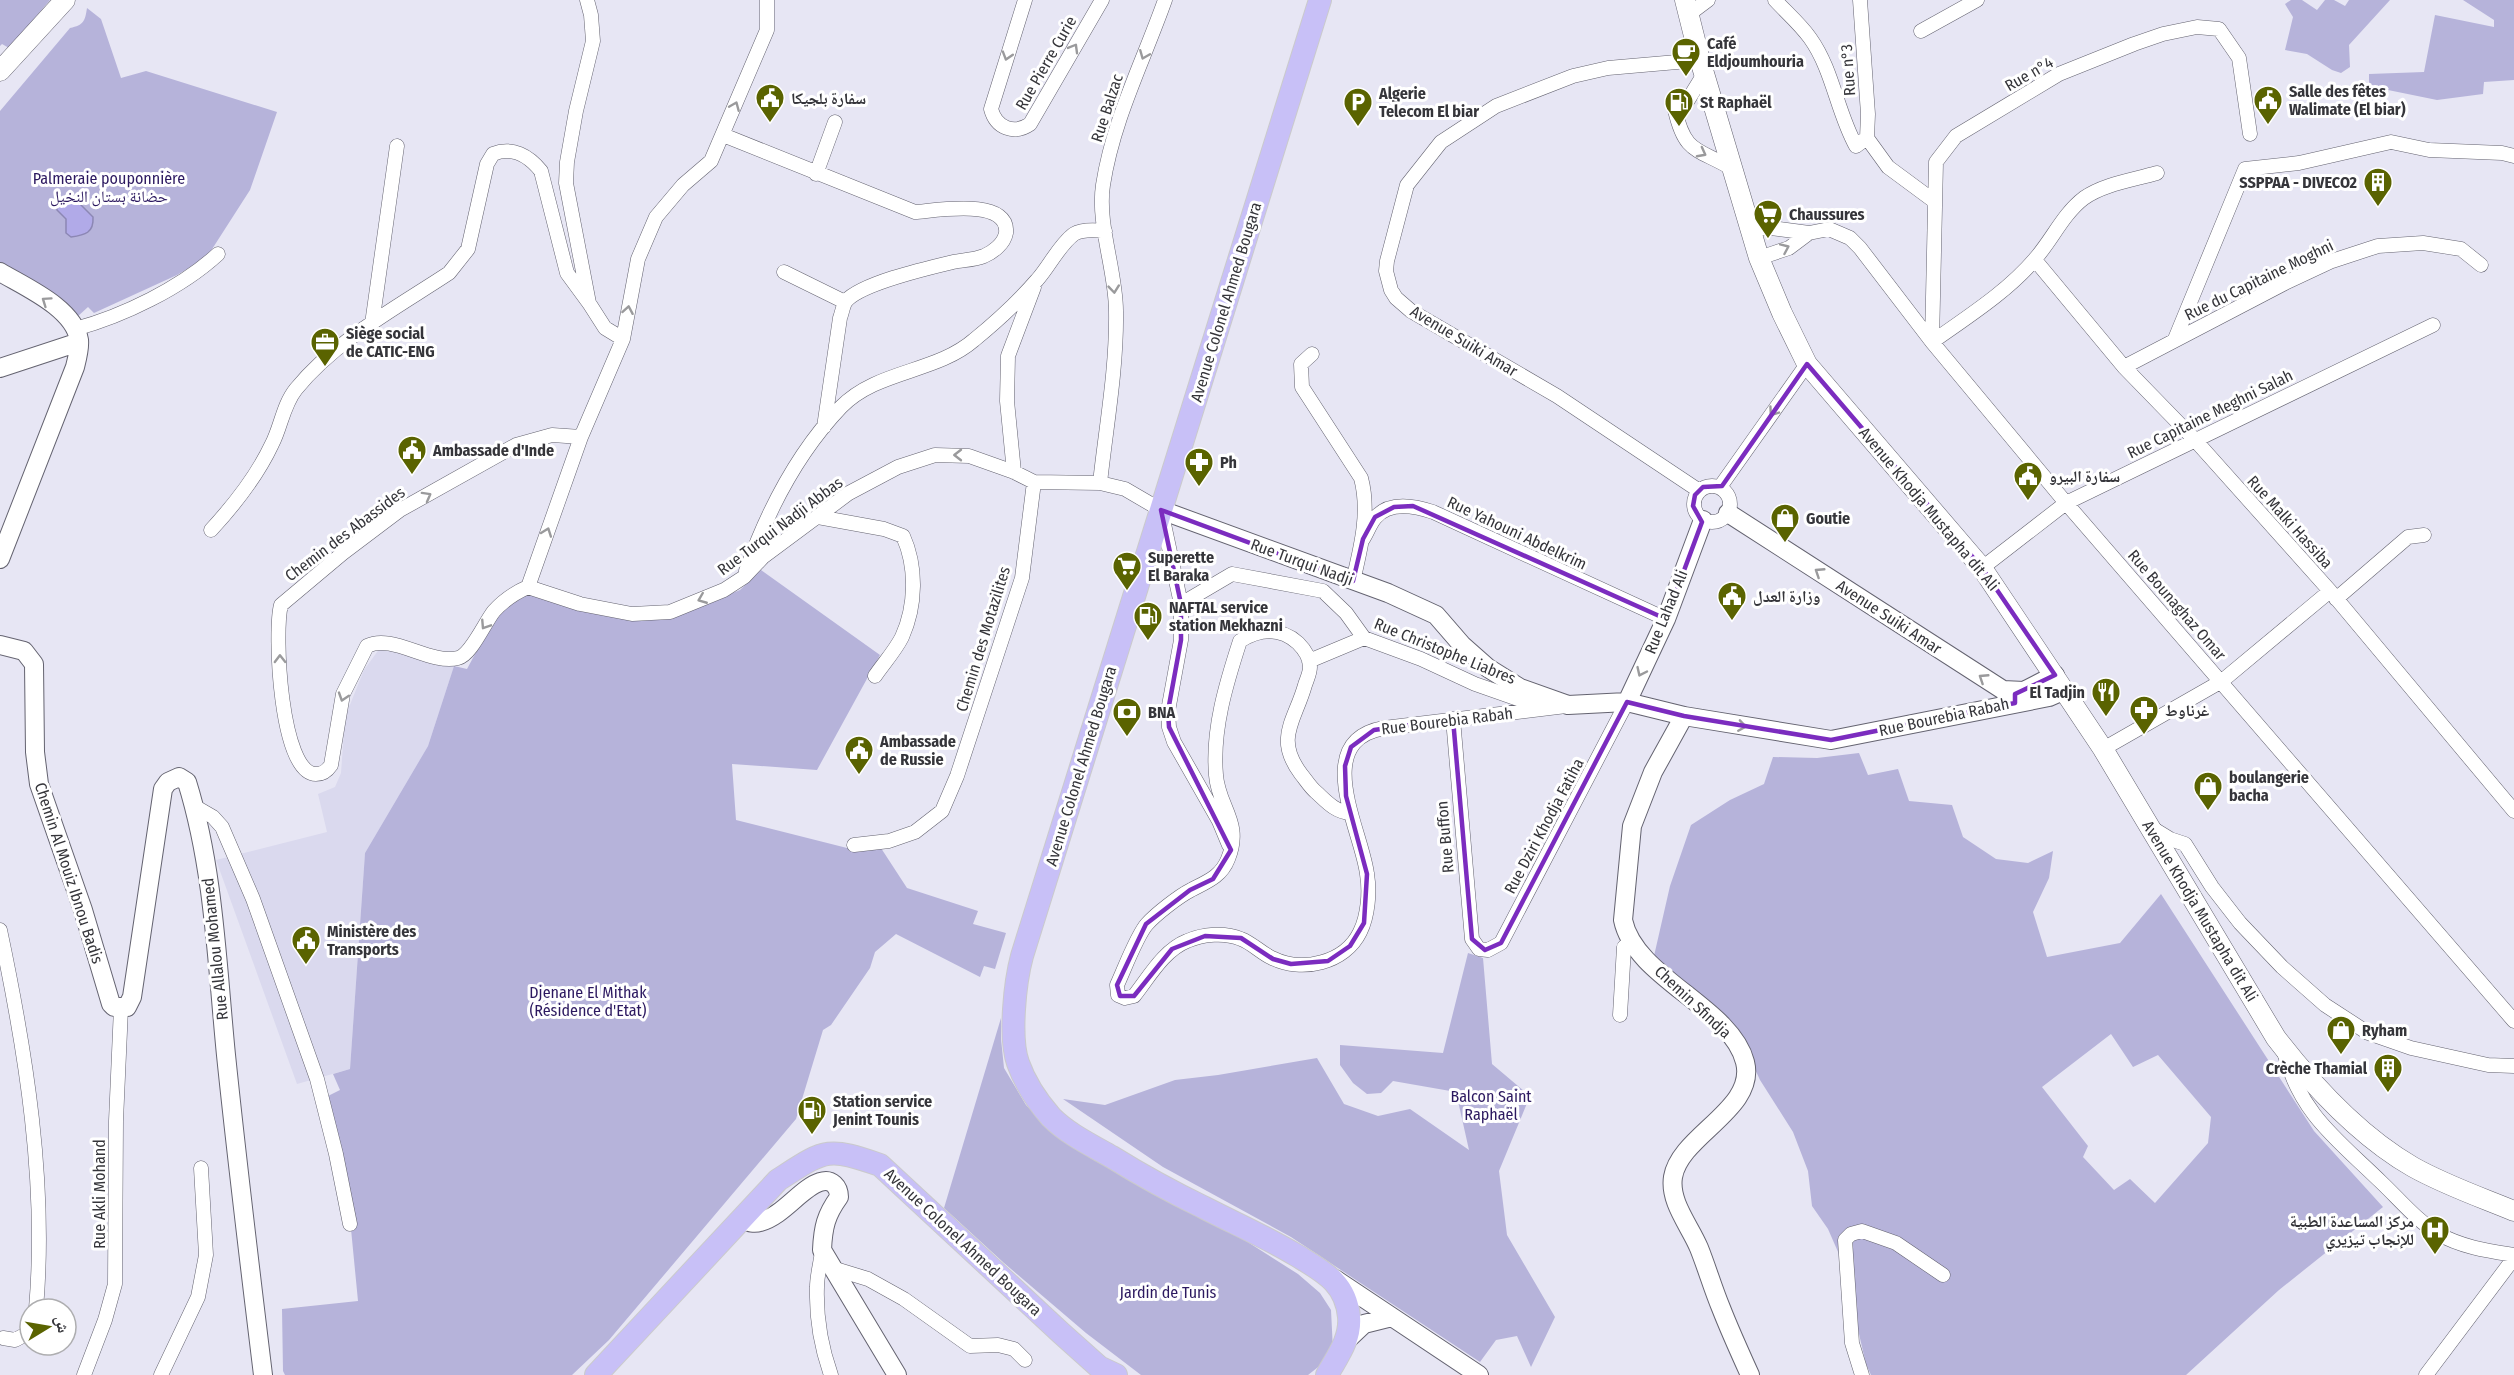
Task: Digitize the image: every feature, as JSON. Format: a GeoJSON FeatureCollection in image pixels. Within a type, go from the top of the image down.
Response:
{"type":"FeatureCollection","features":[{"type":"Feature","properties":{"kind":"main road"},"geometry":{"type":"LineString","coordinates":[[0,71],[65,0]]}},
{"type":"Feature","properties":{"kind":"main road","name":"Avenue Colonel Ahmed Bougara"},"geometry":{"type":"LineString","coordinates":[[1320,0],[1022,956],[1015,984],[1016,1004],[1013,1029],[1017,1060],[1029,1087],[1052,1117],[1079,1138],[1200,1206],[1279,1245],[1331,1276]]}},
{"type":"Feature","properties":{"kind":"main road","name":"Avenue Khodja Mustapha dit Ali"},"geometry":{"type":"LineString","coordinates":[[1686,8],[1759,258],[1807,364],[1982,568],[2103,749],[2283,1047],[2312,1081],[2347,1116],[2392,1154],[2435,1179],[2514,1211]]}},
{"type":"Feature","properties":{"kind":"main road","name":"Avenue Colonel Ahmed Bougara"},"geometry":{"type":"LineString","coordinates":[[596,1375],[778,1180],[816,1157],[835,1153],[848,1154],[880,1165],[1060,1333],[1099,1367],[1116,1375]]}},
{"type":"Feature","properties":{"kind":"main road"},"geometry":{"type":"LineString","coordinates":[[1327,1375],[1346,1341],[1349,1318],[1346,1303],[1331,1276]]}},
{"type":"Feature","properties":{"kind":"street"},"geometry":{"type":"LineString","coordinates":[[587,0],[593,41],[574,121],[566,183],[589,303]]}},
{"type":"Feature","properties":{"kind":"street"},"geometry":{"type":"LineString","coordinates":[[528,587],[581,437],[623,339],[638,259],[656,217],[683,185],[711,160],[767,30],[766,0]]}},
{"type":"Feature","properties":{"kind":"street","name":"Rue Pierre Curie"},"geometry":{"type":"LineString","coordinates":[[1025,0],[991,109],[999,124],[1014,130],[1030,124],[1102,0]]}},
{"type":"Feature","properties":{"kind":"street","name":"Rue Balzac"},"geometry":{"type":"LineString","coordinates":[[1100,483],[1116,310],[1105,231],[1103,188],[1113,139],[1128,91],[1165,0]]}},
{"type":"Feature","properties":{"kind":"street"},"geometry":{"type":"LineString","coordinates":[[1686,8],[1708,0]]}},
{"type":"Feature","properties":{"kind":"street"},"geometry":{"type":"LineString","coordinates":[[1774,0],[1810,39],[1832,85],[1846,128],[1856,146],[1867,138],[1888,167],[1934,201]]}},
{"type":"Feature","properties":{"kind":"street","name":"Rue n°3"},"geometry":{"type":"LineString","coordinates":[[1860,0],[1868,114],[1867,138]]}},
{"type":"Feature","properties":{"kind":"street"},"geometry":{"type":"LineString","coordinates":[[1921,31],[1977,0]]}},
{"type":"Feature","properties":{"kind":"street","name":"Rue n°4"},"geometry":{"type":"LineString","coordinates":[[1932,342],[1936,162],[1956,136],[2059,74],[2163,34],[2197,27],[2219,29],[2239,58],[2250,134]]}},
{"type":"Feature","properties":{"kind":"street"},"geometry":{"type":"LineString","coordinates":[[1702,67],[1688,100],[1675,110],[1679,127],[1689,146],[1704,156],[1731,168]]}},
{"type":"Feature","properties":{"kind":"street","name":"Avenue Suiki Amar"},"geometry":{"type":"LineString","coordinates":[[1698,490],[1557,396],[1411,311],[1396,298],[1391,290],[1386,271],[1407,185],[1441,142],[1496,106],[1573,76],[1608,68],[1702,67]]}},
{"type":"Feature","properties":{"kind":"street"},"geometry":{"type":"LineString","coordinates":[[816,174],[835,122]]}},
{"type":"Feature","properties":{"kind":"street"},"geometry":{"type":"LineString","coordinates":[[723,135],[915,212],[936,212],[960,207],[991,212],[999,216],[1005,228],[1003,242],[984,256],[955,261],[867,287],[845,302],[840,318],[824,427]]}},
{"type":"Feature","properties":{"kind":"street"},"geometry":{"type":"LineString","coordinates":[[2175,339],[2245,169],[2299,163],[2391,142],[2429,150],[2502,153],[2514,156]]}},
{"type":"Feature","properties":{"kind":"street"},"geometry":{"type":"LineString","coordinates":[[372,324],[396,146]]}},
{"type":"Feature","properties":{"kind":"street"},"geometry":{"type":"LineString","coordinates":[[211,530],[238,502],[267,453],[294,391],[349,339],[449,273],[460,262],[468,249],[489,158],[493,154],[506,150],[528,158],[541,171],[567,273],[604,328],[623,339]]}},
{"type":"Feature","properties":{"kind":"street"},"geometry":{"type":"LineString","coordinates":[[1932,342],[1992,298],[2035,260],[2069,214],[2084,198],[2106,188],[2157,173]]}},
{"type":"Feature","properties":{"kind":"street","name":"Rue Bounaghaz Omar"},"geometry":{"type":"LineString","coordinates":[[1751,230],[1772,228],[1809,233],[1829,229],[1850,238],[1932,342],[2066,503],[2514,1021]]}},
{"type":"Feature","properties":{"kind":"street"},"geometry":{"type":"LineString","coordinates":[[744,578],[762,526],[790,477],[824,427],[843,405],[869,386],[919,370],[963,350],[997,321],[1037,280],[1075,234],[1089,230],[1105,231]]}},
{"type":"Feature","properties":{"kind":"street"},"geometry":{"type":"LineString","coordinates":[[1759,258],[1789,249],[1809,233]]}},
{"type":"Feature","properties":{"kind":"street","name":"Rue du Capitaine Moghni"},"geometry":{"type":"LineString","coordinates":[[2124,367],[2332,261],[2378,246],[2423,243],[2461,249],[2481,265]]}},
{"type":"Feature","properties":{"kind":"street"},"geometry":{"type":"LineString","coordinates":[[0,368],[77,335],[175,285],[218,254]]}},
{"type":"Feature","properties":{"kind":"street","name":"Rue Malki Hassiba"},"geometry":{"type":"LineString","coordinates":[[2035,260],[2124,367],[2195,440],[2333,595],[2514,811]]}},
{"type":"Feature","properties":{"kind":"street"},"geometry":{"type":"LineString","coordinates":[[0,272],[46,300],[71,320],[77,335],[75,367],[0,559]]}},
{"type":"Feature","properties":{"kind":"street"},"geometry":{"type":"LineString","coordinates":[[784,272],[845,302]]}},
{"type":"Feature","properties":{"kind":"street"},"geometry":{"type":"LineString","coordinates":[[1014,472],[1007,401],[1008,356],[1037,280]]}},
{"type":"Feature","properties":{"kind":"street","name":"Rue Capitaine Meghni Salah"},"geometry":{"type":"LineString","coordinates":[[1982,568],[2066,503],[2433,325]]}},
{"type":"Feature","properties":{"kind":"street"},"geometry":{"type":"LineString","coordinates":[[1312,354],[1301,364],[1302,387],[1360,478],[1365,493],[1363,539],[1353,581]]}},
{"type":"Feature","properties":{"kind":"street"},"geometry":{"type":"LineString","coordinates":[[1720,487],[1807,364]]}},
{"type":"Feature","properties":{"kind":"street","name":"Chemin des Abassides"},"geometry":{"type":"LineString","coordinates":[[528,587],[512,593],[494,612],[467,652],[459,658],[443,659],[380,642],[367,645],[343,694],[331,765],[326,771],[318,774],[309,773],[303,768],[290,738],[282,697],[280,645],[282,604],[343,553],[400,510],[516,445],[552,435],[581,437]]}},
{"type":"Feature","properties":{"kind":"street","name":"Rue Turqui Nadji Abbas"},"geometry":{"type":"LineString","coordinates":[[528,587],[580,604],[632,614],[670,612],[724,590],[744,578],[763,557],[849,493],[898,467],[935,455],[969,456],[1014,472]]}},
{"type":"Feature","properties":{"kind":"street","name":"Rue Turqui Nadji"},"geometry":{"type":"LineString","coordinates":[[1014,472],[1034,482],[1100,483],[1125,489],[1161,510],[1353,581],[1436,615],[1462,645],[1488,668],[1520,688],[1568,705]]}},
{"type":"Feature","properties":{"kind":"street","name":"Chemin des Motazilites"},"geometry":{"type":"LineString","coordinates":[[854,845],[889,841],[915,832],[942,811],[957,776],[1022,578],[1034,482]]}},
{"type":"Feature","properties":{"kind":"street"},"geometry":{"type":"LineString","coordinates":[[1709,485],[1720,487],[1729,496],[1728,513],[1724,518],[1714,522],[1698,517],[1693,506],[1698,490],[1709,485]]}},
{"type":"Feature","properties":{"kind":"street","name":"Rue Yahouni Abdelkrim"},"geometry":{"type":"LineString","coordinates":[[1363,539],[1376,517],[1394,507],[1413,506],[1433,512],[1666,620]]}},
{"type":"Feature","properties":{"kind":"street"},"geometry":{"type":"LineString","coordinates":[[1161,510],[1181,604],[1181,640],[1170,695],[1169,727],[1190,772],[1219,820],[1231,850]]}},
{"type":"Feature","properties":{"kind":"street","name":"Avenue Suiki Amar"},"geometry":{"type":"LineString","coordinates":[[1728,513],[2015,697]]}},
{"type":"Feature","properties":{"kind":"street"},"geometry":{"type":"LineString","coordinates":[[818,518],[884,530],[903,536],[912,555],[913,597],[902,637],[875,676]]}},
{"type":"Feature","properties":{"kind":"street","name":"Rue Lahad Ali"},"geometry":{"type":"LineString","coordinates":[[1627,702],[1666,620],[1703,520]]}},
{"type":"Feature","properties":{"kind":"street"},"geometry":{"type":"LineString","coordinates":[[2103,749],[2222,681],[2408,537],[2424,535]]}},
{"type":"Feature","properties":{"kind":"street","name":"Rue Christophe Liabres"},"geometry":{"type":"LineString","coordinates":[[1181,604],[1232,574],[1323,591],[1346,613],[1364,638],[1421,658],[1475,684],[1545,708]]}},
{"type":"Feature","properties":{"kind":"street"},"geometry":{"type":"LineString","coordinates":[[1231,850],[1233,823],[1216,778],[1215,737],[1230,670],[1240,641],[1258,632],[1279,632],[1290,636],[1305,650],[1309,661],[1309,672],[1303,695],[1288,728],[1288,751],[1291,761],[1313,789],[1335,809],[1350,813]]}},
{"type":"Feature","properties":{"kind":"street"},"geometry":{"type":"LineString","coordinates":[[1309,661],[1364,638]]}},
{"type":"Feature","properties":{"kind":"street","name":"Chemin Al Mouiz Ibnou Badis"},"geometry":{"type":"LineString","coordinates":[[0,645],[24,651],[34,664],[35,752],[43,800],[72,878],[111,1004],[121,1008]]}},
{"type":"Feature","properties":{"kind":"street","name":"Rue Bourebia Rabah"},"geometry":{"type":"LineString","coordinates":[[1231,850],[1227,861],[1213,879],[1190,890],[1146,924],[1117,985],[1116,990],[1120,996],[1127,999],[1134,996],[1172,949],[1205,936],[1223,935],[1241,938],[1273,959],[1291,964],[1318,963],[1340,955],[1358,935],[1366,909],[1367,874],[1346,796],[1345,766],[1352,747],[1358,740],[1374,730],[1568,705],[1627,702],[1684,716],[1831,740],[2015,697],[2053,696],[2060,682]]}},
{"type":"Feature","properties":{"kind":"street","name":"Rue Dziri Khodja Fatiha"},"geometry":{"type":"LineString","coordinates":[[1479,949],[1488,950],[1501,943],[1627,702]]}},
{"type":"Feature","properties":{"kind":"street","name":"Chemin Sfindja"},"geometry":{"type":"LineString","coordinates":[[1684,716],[1653,772],[1632,826],[1622,908],[1625,932],[1631,942],[1727,1033],[1738,1047],[1746,1066],[1741,1092],[1718,1120],[1679,1160],[1672,1185],[1676,1202],[1699,1247],[1721,1308],[1750,1375]]}},
{"type":"Feature","properties":{"kind":"street","name":"Rue Buffon"},"geometry":{"type":"LineString","coordinates":[[1453,719],[1472,939],[1479,949]]}},
{"type":"Feature","properties":{"kind":"street","name":"Rue Allalou Mohamed"},"geometry":{"type":"LineString","coordinates":[[121,1008],[127,1007],[132,997],[163,789],[168,782],[179,777],[184,779],[194,806],[210,889],[234,1133],[263,1375]]}},
{"type":"Feature","properties":{"kind":"street"},"geometry":{"type":"LineString","coordinates":[[194,806],[213,817],[222,827],[253,899],[317,1078],[350,1224]]}},
{"type":"Feature","properties":{"kind":"street"},"geometry":{"type":"LineString","coordinates":[[2152,828],[2170,839],[2186,844],[2212,887],[2282,967],[2325,1005],[2368,1034],[2410,1048],[2488,1065],[2514,1066]]}},
{"type":"Feature","properties":{"kind":"street"},"geometry":{"type":"LineString","coordinates":[[0,930],[18,1018],[35,1155],[39,1218],[36,1297]]}},
{"type":"Feature","properties":{"kind":"street"},"geometry":{"type":"LineString","coordinates":[[1620,1015],[1624,947],[1631,942]]}},
{"type":"Feature","properties":{"kind":"street","name":"Rue Akli Mohand"},"geometry":{"type":"LineString","coordinates":[[84,1375],[105,1320],[115,1284],[116,1121],[121,1008]]}},
{"type":"Feature","properties":{"kind":"street"},"geometry":{"type":"LineString","coordinates":[[2283,1047],[2295,1085],[2328,1133],[2422,1222],[2451,1240],[2514,1257],[2426,1375]]}},
{"type":"Feature","properties":{"kind":"street"},"geometry":{"type":"LineString","coordinates":[[161,1375],[198,1297],[206,1255],[201,1168]]}},
{"type":"Feature","properties":{"kind":"street"},"geometry":{"type":"LineString","coordinates":[[741,1220],[752,1223],[762,1222],[777,1214],[818,1183],[831,1182],[838,1188],[839,1197],[828,1213],[823,1234],[817,1301],[822,1351],[831,1375]]}},
{"type":"Feature","properties":{"kind":"street"},"geometry":{"type":"LineString","coordinates":[[1862,1375],[1852,1343],[1845,1240],[1863,1231],[1896,1243],[1943,1275]]}},
{"type":"Feature","properties":{"kind":"street"},"geometry":{"type":"LineString","coordinates":[[822,1250],[892,1373]]}},
{"type":"Feature","properties":{"kind":"street"},"geometry":{"type":"LineString","coordinates":[[832,1268],[868,1279],[904,1299],[970,1346],[998,1345],[1014,1349],[1025,1360]]}},
{"type":"Feature","properties":{"kind":"street"},"geometry":{"type":"LineString","coordinates":[[1331,1276],[1479,1375]]}},
{"type":"Feature","properties":{"kind":"street"},"geometry":{"type":"LineString","coordinates":[[1346,1341],[1364,1324],[1392,1317]]}},
{"type":"Feature","properties":{"kind":"street"},"geometry":{"type":"LineString","coordinates":[[3,1338],[18,1338]]}},
{"type":"Feature","properties":{"kind":"highlighted area"},"geometry":{"type":"Polygon","coordinates":[[[1807,364],[1982,568],[2055,675],[2015,694],[2015,703],[1831,740],[1684,716],[1627,702],[1501,943],[1485,950],[1472,939],[1453,719],[1374,730],[1351,747],[1345,766],[1346,796],[1367,874],[1364,923],[1350,946],[1328,961],[1291,964],[1273,959],[1241,938],[1205,936],[1172,949],[1134,996],[1120,996],[1117,985],[1146,924],[1190,890],[1213,879],[1231,850],[1169,727],[1168,711],[1181,640],[1181,604],[1161,510],[1353,581],[1363,539],[1375,517],[1394,507],[1413,506],[1666,619],[1702,522],[1693,506],[1695,495],[1703,487],[1722,486],[1807,364]]]}},
{"type":"Feature","properties":{"kind":"shaded area"},"geometry":{"type":"Polygon","coordinates":[[[68,195],[72,196],[93,217],[92,227],[84,234],[71,237],[66,233],[66,219],[57,210],[57,206],[68,195]]]}},
{"type":"Feature","properties":{"kind":"shaded area","name":"Ministère des Transports"},"geometry":{"type":"Polygon","coordinates":[[[380,648],[454,666],[428,746],[365,853],[350,1069],[297,1084],[216,860],[327,832],[318,794],[335,787],[341,773],[345,717],[364,670],[380,648]]]}},
{"type":"Feature","properties":{"kind":"green space"},"geometry":{"type":"Polygon","coordinates":[[[0,0],[50,0],[9,48],[2,44],[0,46],[0,0]]]}},
{"type":"Feature","properties":{"kind":"green space"},"geometry":{"type":"Polygon","coordinates":[[[2291,0],[2302,0],[2317,10],[2325,0],[2334,0],[2345,6],[2349,0],[2390,0],[2349,45],[2350,67],[2341,73],[2307,54],[2285,50],[2293,17],[2285,4],[2291,0]]]}},
{"type":"Feature","properties":{"kind":"green space"},"geometry":{"type":"Polygon","coordinates":[[[2463,0],[2514,0],[2514,80],[2484,82],[2483,94],[2437,100],[2388,90],[2369,91],[2369,74],[2424,72],[2435,15],[2494,27],[2494,20],[2463,0]]]}},
{"type":"Feature","properties":{"kind":"green space","name":"Palmeraie pouponnière حضانة بستان النخيل"},"geometry":{"type":"Polygon","coordinates":[[[87,8],[101,19],[121,78],[146,71],[277,112],[250,190],[207,257],[177,275],[94,313],[88,307],[77,317],[0,271],[0,111],[70,28],[83,22],[87,8]]]}},
{"type":"Feature","properties":{"kind":"green space","name":"Djenane El Mithak (Résidence d'Etat)"},"geometry":{"type":"Polygon","coordinates":[[[761,570],[880,655],[817,770],[732,764],[736,820],[851,849],[879,845],[907,888],[978,911],[973,924],[1006,933],[995,969],[984,966],[980,977],[896,934],[875,952],[870,968],[831,1025],[823,1030],[796,1119],[609,1340],[572,1375],[285,1375],[283,1371],[282,1309],[358,1301],[351,1229],[324,1098],[340,1090],[333,1074],[350,1069],[365,853],[428,746],[454,666],[467,669],[489,628],[506,608],[527,595],[544,595],[642,619],[701,606],[740,590],[761,570]]]}},
{"type":"Feature","properties":{"kind":"green space"},"geometry":{"type":"Polygon","coordinates":[[[1859,753],[1868,775],[1898,769],[1909,801],[1952,805],[1963,837],[1996,859],[2028,863],[2053,851],[2049,878],[2033,912],[2047,957],[2120,943],[2161,894],[2314,1131],[2383,1207],[2279,1290],[2186,1375],[1871,1375],[1866,1364],[1842,1261],[1828,1229],[1812,1206],[1808,1171],[1793,1132],[1760,1080],[1743,1043],[1654,956],[1670,886],[1691,825],[1730,800],[1764,784],[1773,757],[1817,758],[1859,753]],[[2111,1034],[2042,1087],[2088,1146],[2083,1157],[2114,1190],[2130,1179],[2155,1203],[2208,1143],[2211,1117],[2158,1055],[2133,1067],[2111,1034]]]}},
{"type":"Feature","properties":{"kind":"green space","name":"Balcon Saint Raphaël"},"geometry":{"type":"Polygon","coordinates":[[[1468,953],[1483,958],[1492,1064],[1530,1096],[1499,1171],[1507,1235],[1555,1317],[1531,1367],[1517,1336],[1496,1340],[1480,1362],[1291,1237],[1163,1167],[1063,1099],[1105,1105],[1175,1080],[1317,1058],[1344,1104],[1378,1116],[1410,1109],[1469,1150],[1456,1092],[1393,1081],[1381,1093],[1367,1094],[1353,1083],[1340,1065],[1340,1045],[1443,1053],[1468,953]]]}},
{"type":"Feature","properties":{"kind":"green space","name":"Jardin de Tunis"},"geometry":{"type":"Polygon","coordinates":[[[1001,1018],[1004,1068],[1026,1105],[1064,1142],[1243,1239],[1298,1274],[1320,1293],[1331,1310],[1333,1350],[1322,1364],[1308,1375],[1141,1375],[1086,1333],[944,1208],[1001,1018]]]}},
{"type":"Feature","properties":{"kind":"place","name":"Café Eldjoumhouria"},"geometry":{"type":"Point","coordinates":[1686,78]}},
{"type":"Feature","properties":{"kind":"place","name":"سفارة بلجيكا"},"geometry":{"type":"Point","coordinates":[770,124]}},
{"type":"Feature","properties":{"kind":"place","name":"Salle des fêtes Walimate (El biar)"},"geometry":{"type":"Point","coordinates":[2268,126]}},
{"type":"Feature","properties":{"kind":"place","name":"Algerie Telecom El biar"},"geometry":{"type":"Point","coordinates":[1358,128]}},
{"type":"Feature","properties":{"kind":"place","name":"St Raphaël"},"geometry":{"type":"Point","coordinates":[1679,128]}},
{"type":"Feature","properties":{"kind":"place","name":"SSPPAA - DIVECO2"},"geometry":{"type":"Point","coordinates":[2378,208]}},
{"type":"Feature","properties":{"kind":"place","name":"Chaussures"},"geometry":{"type":"Point","coordinates":[1768,240]}},
{"type":"Feature","properties":{"kind":"place","name":"Siège social de CATIC-ENG"},"geometry":{"type":"Point","coordinates":[325,368]}},
{"type":"Feature","properties":{"kind":"place","name":"Ambassade d'Inde"},"geometry":{"type":"Point","coordinates":[412,476]}},
{"type":"Feature","properties":{"kind":"place","name":"Ph"},"geometry":{"type":"Point","coordinates":[1199,488]}},
{"type":"Feature","properties":{"kind":"place","name":"سفارة البيرو"},"geometry":{"type":"Point","coordinates":[2028,502]}},
{"type":"Feature","properties":{"kind":"place","name":"Goutie"},"geometry":{"type":"Point","coordinates":[1785,544]}},
{"type":"Feature","properties":{"kind":"place","name":"Superette El Baraka"},"geometry":{"type":"Point","coordinates":[1127,592]}},
{"type":"Feature","properties":{"kind":"place","name":"وزارة العدل"},"geometry":{"type":"Point","coordinates":[1732,622]}},
{"type":"Feature","properties":{"kind":"place","name":"NAFTAL service station Mekhazni"},"geometry":{"type":"Point","coordinates":[1148,642]}},
{"type":"Feature","properties":{"kind":"place","name":"El Tadjin"},"geometry":{"type":"Point","coordinates":[2106,718]}},
{"type":"Feature","properties":{"kind":"place","name":"غرناوط"},"geometry":{"type":"Point","coordinates":[2144,736]}},
{"type":"Feature","properties":{"kind":"place","name":"BNA"},"geometry":{"type":"Point","coordinates":[1127,738]}},
{"type":"Feature","properties":{"kind":"place","name":"Ambassade de Russie"},"geometry":{"type":"Point","coordinates":[859,776]}},
{"type":"Feature","properties":{"kind":"place","name":"boulangerie bacha"},"geometry":{"type":"Point","coordinates":[2208,812]}},
{"type":"Feature","properties":{"kind":"place","name":"Ministère des Transports"},"geometry":{"type":"Point","coordinates":[306,966]}},
{"type":"Feature","properties":{"kind":"place","name":"Ryham"},"geometry":{"type":"Point","coordinates":[2341,1056]}},
{"type":"Feature","properties":{"kind":"place","name":"Crèche Thamial"},"geometry":{"type":"Point","coordinates":[2388,1094]}},
{"type":"Feature","properties":{"kind":"place","name":"Station service Jenint Tounis"},"geometry":{"type":"Point","coordinates":[812,1136]}},
{"type":"Feature","properties":{"kind":"place","name":"مركز المساعدة الطبية للإنجاب تيزيري"},"geometry":{"type":"Point","coordinates":[2435,1256]}}]}
